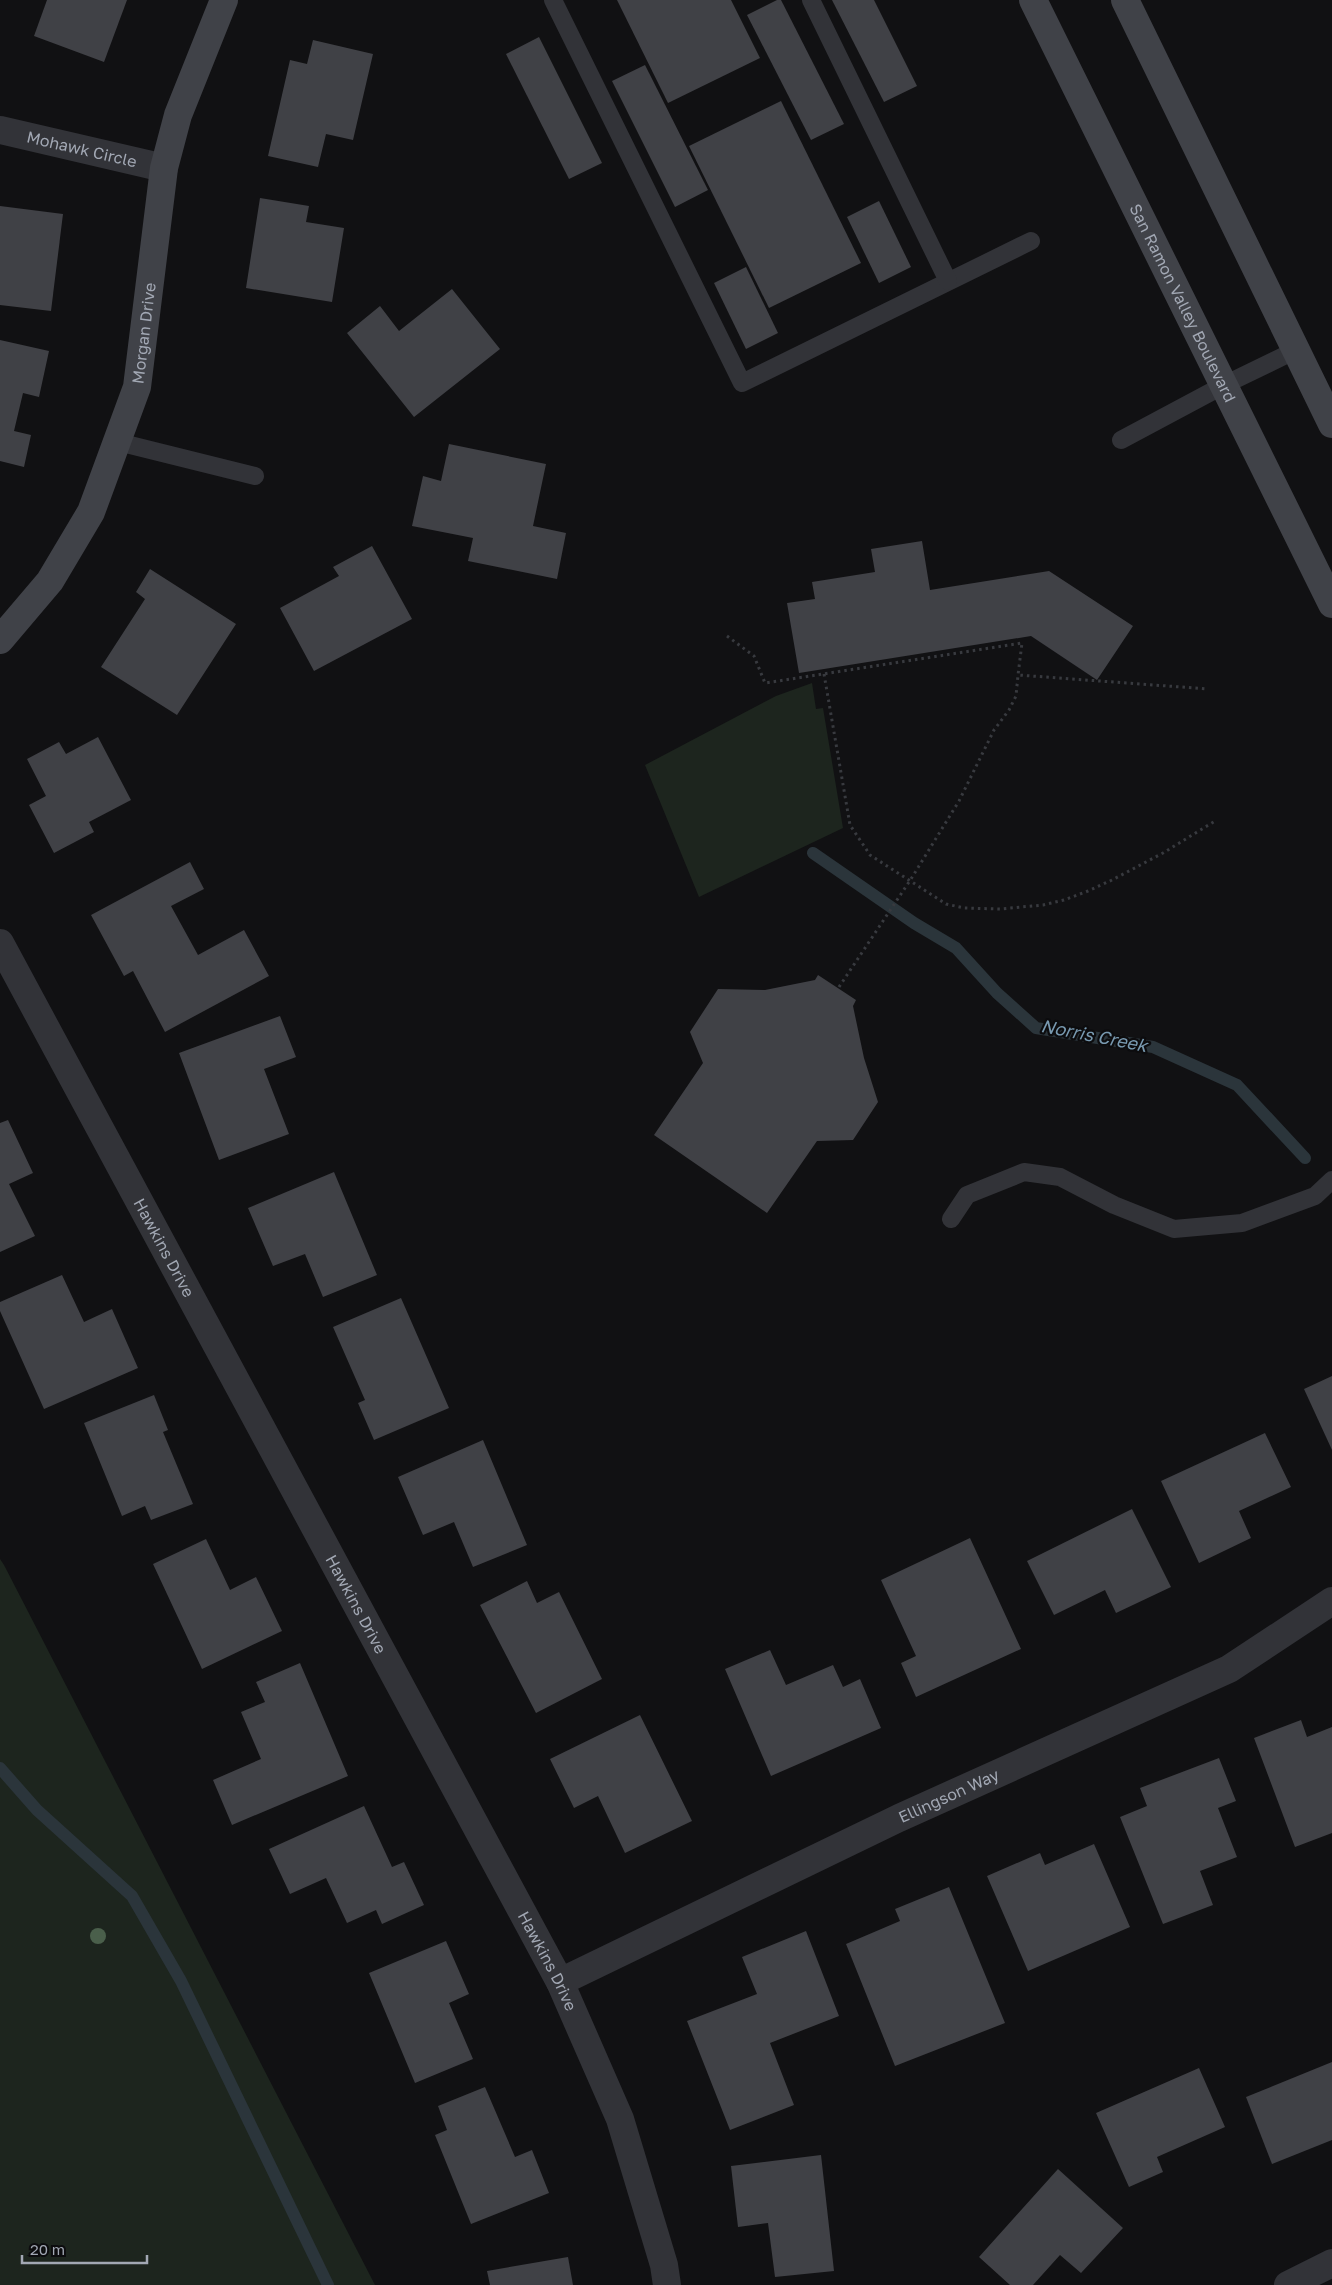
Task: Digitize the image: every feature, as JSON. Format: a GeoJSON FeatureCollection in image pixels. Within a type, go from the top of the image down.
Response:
{"type":"FeatureCollection","features":[{"type":"Feature","properties":{"kind":"main road","name":"Morgan Drive"},"geometry":{"type":"LineString","coordinates":[[0,640],[50,581],[91,512],[118,442],[137,387],[164,168],[178,115],[224,0]]}},
{"type":"Feature","properties":{"kind":"main road","name":"San Ramon Valley Boulevard"},"geometry":{"type":"LineString","coordinates":[[1033,0],[1332,604]]}},
{"type":"Feature","properties":{"kind":"main road"},"geometry":{"type":"LineString","coordinates":[[1125,0],[1332,424]]}},
{"type":"Feature","properties":{"kind":"street","name":"Mohawk Circle"},"geometry":{"type":"LineString","coordinates":[[0,130],[164,168]]}},
{"type":"Feature","properties":{"kind":"street","name":"Hawkins Drive"},"geometry":{"type":"LineString","coordinates":[[0,943],[560,1982],[620,2119],[664,2265],[667,2285]]}},
{"type":"Feature","properties":{"kind":"street","name":"Ellingson Way"},"geometry":{"type":"LineString","coordinates":[[560,1982],[899,1818],[1230,1669],[1332,1601]]}},
{"type":"Feature","properties":{"kind":"street"},"geometry":{"type":"LineString","coordinates":[[1288,2285],[1332,2263]]}},
{"type":"Feature","properties":{"kind":"lane"},"geometry":{"type":"LineString","coordinates":[[553,0],[742,383],[1031,241]]}},
{"type":"Feature","properties":{"kind":"lane"},"geometry":{"type":"LineString","coordinates":[[811,0],[948,281]]}},
{"type":"Feature","properties":{"kind":"lane"},"geometry":{"type":"LineString","coordinates":[[1121,440],[1224,385],[1296,350]]}},
{"type":"Feature","properties":{"kind":"lane"},"geometry":{"type":"LineString","coordinates":[[118,442],[254,476]]}},
{"type":"Feature","properties":{"kind":"lane"},"geometry":{"type":"LineString","coordinates":[[951,1219],[967,1196],[1024,1172],[1060,1177],[1114,1205],[1174,1229],[1242,1223],[1315,1196],[1332,1180]]}},
{"type":"Feature","properties":{"kind":"path"},"geometry":{"type":"LineString","coordinates":[[727,636],[754,656],[765,682],[1022,643],[1016,696],[1009,710],[994,730],[959,801],[903,892],[880,923],[839,987]]}},
{"type":"Feature","properties":{"kind":"path"},"geometry":{"type":"LineString","coordinates":[[824,674],[850,825],[870,855],[909,882],[946,904],[964,908],[1018,908],[1043,905],[1088,892],[1163,853],[1215,821]]}},
{"type":"Feature","properties":{"kind":"path"},"geometry":{"type":"LineString","coordinates":[[1018,675],[1208,690]]}},
{"type":"Feature","properties":{"kind":"shaded area"},"geometry":{"type":"Polygon","coordinates":[[[812,683],[816,709],[823,708],[843,828],[699,897],[645,765],[776,696],[812,683]]]}},
{"type":"Feature","properties":{"kind":"shaded area"},"geometry":{"type":"Polygon","coordinates":[[[0,1559],[4,1565],[375,2285],[0,2285],[0,1559]]]}},
{"type":"Feature","properties":{"kind":"building"},"geometry":{"type":"Polygon","coordinates":[[[47,0],[127,0],[104,62],[34,36],[47,0]]]}},
{"type":"Feature","properties":{"kind":"building"},"geometry":{"type":"Polygon","coordinates":[[[617,0],[731,0],[760,58],[668,103],[617,0]]]}},
{"type":"Feature","properties":{"kind":"building"},"geometry":{"type":"Polygon","coordinates":[[[777,0],[781,0],[844,124],[811,140],[747,15],[777,0]]]}},
{"type":"Feature","properties":{"kind":"building"},"geometry":{"type":"Polygon","coordinates":[[[832,0],[874,0],[917,86],[884,102],[832,0]]]}},
{"type":"Feature","properties":{"kind":"building"},"geometry":{"type":"Polygon","coordinates":[[[539,37],[602,163],[569,179],[506,54],[539,37]]]}},
{"type":"Feature","properties":{"kind":"building"},"geometry":{"type":"Polygon","coordinates":[[[313,40],[373,54],[353,140],[326,134],[318,167],[268,156],[290,60],[307,64],[313,40]]]}},
{"type":"Feature","properties":{"kind":"building"},"geometry":{"type":"Polygon","coordinates":[[[645,65],[708,190],[675,207],[612,81],[645,65]]]}},
{"type":"Feature","properties":{"kind":"building"},"geometry":{"type":"Polygon","coordinates":[[[781,101],[861,263],[769,308],[689,146],[781,101]]]}},
{"type":"Feature","properties":{"kind":"building"},"geometry":{"type":"Polygon","coordinates":[[[260,198],[309,206],[306,222],[344,228],[332,302],[246,288],[260,198]]]}},
{"type":"Feature","properties":{"kind":"building"},"geometry":{"type":"Polygon","coordinates":[[[879,201],[911,267],[879,283],[847,217],[879,201]]]}},
{"type":"Feature","properties":{"kind":"building"},"geometry":{"type":"Polygon","coordinates":[[[0,206],[63,214],[51,311],[0,305],[0,206]]]}},
{"type":"Feature","properties":{"kind":"building"},"geometry":{"type":"Polygon","coordinates":[[[746,267],[778,333],[746,349],[714,283],[746,267]]]}},
{"type":"Feature","properties":{"kind":"building"},"geometry":{"type":"Polygon","coordinates":[[[452,289],[500,349],[414,417],[347,333],[380,306],[399,331],[452,289]]]}},
{"type":"Feature","properties":{"kind":"building"},"geometry":{"type":"Polygon","coordinates":[[[0,340],[49,351],[39,397],[23,393],[14,431],[31,435],[24,467],[0,461],[0,340]]]}},
{"type":"Feature","properties":{"kind":"building"},"geometry":{"type":"Polygon","coordinates":[[[449,444],[546,464],[533,526],[566,533],[557,579],[468,561],[473,538],[412,526],[423,476],[441,481],[449,444]]]}},
{"type":"Feature","properties":{"kind":"building"},"geometry":{"type":"Polygon","coordinates":[[[922,541],[930,590],[1049,571],[1133,626],[1097,680],[1031,636],[799,673],[787,603],[815,599],[812,582],[875,572],[871,549],[922,541]]]}},
{"type":"Feature","properties":{"kind":"building"},"geometry":{"type":"Polygon","coordinates":[[[372,546],[412,619],[314,671],[280,608],[339,576],[333,567],[372,546]]]}},
{"type":"Feature","properties":{"kind":"building"},"geometry":{"type":"Polygon","coordinates":[[[150,569],[236,624],[177,715],[101,667],[145,599],[136,592],[150,569]]]}},
{"type":"Feature","properties":{"kind":"building"},"geometry":{"type":"Polygon","coordinates":[[[98,737],[131,800],[89,822],[94,832],[54,853],[29,805],[46,796],[27,759],[59,742],[66,754],[98,737]]]}},
{"type":"Feature","properties":{"kind":"building"},"geometry":{"type":"Polygon","coordinates":[[[190,862],[204,889],[171,906],[198,955],[244,930],[269,976],[165,1032],[133,971],[124,976],[91,915],[190,862]]]}},
{"type":"Feature","properties":{"kind":"building"},"geometry":{"type":"Polygon","coordinates":[[[818,975],[856,1000],[853,1006],[864,1058],[878,1102],[853,1140],[817,1141],[767,1213],[654,1135],[703,1063],[690,1032],[718,989],[765,990],[815,980],[818,975]]]}},
{"type":"Feature","properties":{"kind":"building"},"geometry":{"type":"Polygon","coordinates":[[[280,1016],[296,1057],[264,1069],[289,1134],[219,1160],[179,1053],[280,1016]]]}},
{"type":"Feature","properties":{"kind":"building"},"geometry":{"type":"Polygon","coordinates":[[[8,1120],[33,1173],[9,1184],[35,1236],[0,1252],[0,1123],[8,1120]]]}},
{"type":"Feature","properties":{"kind":"building"},"geometry":{"type":"Polygon","coordinates":[[[334,1172],[377,1275],[323,1297],[305,1254],[273,1266],[248,1208],[334,1172]]]}},
{"type":"Feature","properties":{"kind":"building"},"geometry":{"type":"Polygon","coordinates":[[[62,1275],[84,1322],[112,1309],[138,1368],[44,1409],[0,1311],[0,1302],[62,1275]]]}},
{"type":"Feature","properties":{"kind":"building"},"geometry":{"type":"Polygon","coordinates":[[[401,1298],[449,1408],[374,1440],[358,1403],[365,1400],[333,1327],[401,1298]]]}},
{"type":"Feature","properties":{"kind":"building"},"geometry":{"type":"Polygon","coordinates":[[[1332,1376],[1332,1450],[1304,1389],[1332,1376]]]}},
{"type":"Feature","properties":{"kind":"building"},"geometry":{"type":"Polygon","coordinates":[[[154,1395],[168,1430],[163,1432],[193,1504],[151,1520],[145,1506],[122,1516],[84,1423],[154,1395]]]}},
{"type":"Feature","properties":{"kind":"building"},"geometry":{"type":"Polygon","coordinates":[[[1265,1433],[1291,1487],[1239,1511],[1251,1538],[1199,1563],[1161,1481],[1265,1433]]]}},
{"type":"Feature","properties":{"kind":"building"},"geometry":{"type":"Polygon","coordinates":[[[483,1440],[527,1545],[473,1567],[454,1522],[423,1535],[398,1477],[483,1440]]]}},
{"type":"Feature","properties":{"kind":"building"},"geometry":{"type":"Polygon","coordinates":[[[1132,1509],[1171,1587],[1116,1613],[1105,1590],[1054,1615],[1027,1561],[1132,1509]]]}},
{"type":"Feature","properties":{"kind":"building"},"geometry":{"type":"Polygon","coordinates":[[[970,1538],[1021,1649],[916,1697],[901,1663],[916,1656],[881,1580],[970,1538]]]}},
{"type":"Feature","properties":{"kind":"building"},"geometry":{"type":"Polygon","coordinates":[[[206,1539],[230,1590],[256,1577],[282,1631],[202,1669],[153,1564],[206,1539]]]}},
{"type":"Feature","properties":{"kind":"building"},"geometry":{"type":"Polygon","coordinates":[[[527,1581],[537,1603],[559,1592],[602,1679],[536,1713],[480,1605],[527,1581]]]}},
{"type":"Feature","properties":{"kind":"building"},"geometry":{"type":"Polygon","coordinates":[[[770,1650],[786,1685],[833,1665],[843,1687],[860,1679],[881,1728],[771,1776],[725,1669],[770,1650]]]}},
{"type":"Feature","properties":{"kind":"building"},"geometry":{"type":"Polygon","coordinates":[[[300,1663],[348,1776],[232,1825],[213,1780],[261,1759],[241,1712],[265,1702],[256,1682],[300,1663]]]}},
{"type":"Feature","properties":{"kind":"building"},"geometry":{"type":"Polygon","coordinates":[[[640,1715],[692,1821],[625,1853],[598,1796],[574,1808],[550,1759],[640,1715]]]}},
{"type":"Feature","properties":{"kind":"building"},"geometry":{"type":"Polygon","coordinates":[[[1301,1720],[1307,1737],[1332,1727],[1332,1833],[1295,1847],[1254,1738],[1301,1720]]]}},
{"type":"Feature","properties":{"kind":"building"},"geometry":{"type":"Polygon","coordinates":[[[1219,1758],[1236,1801],[1218,1808],[1237,1857],[1200,1871],[1213,1905],[1163,1924],[1120,1817],[1147,1806],[1140,1788],[1219,1758]]]}},
{"type":"Feature","properties":{"kind":"building"},"geometry":{"type":"Polygon","coordinates":[[[364,1806],[392,1867],[404,1862],[424,1905],[382,1924],[376,1910],[347,1923],[326,1878],[290,1894],[269,1849],[364,1806]]]}},
{"type":"Feature","properties":{"kind":"building"},"geometry":{"type":"Polygon","coordinates":[[[1094,1844],[1130,1927],[1028,1971],[987,1876],[1040,1853],[1045,1865],[1094,1844]]]}},
{"type":"Feature","properties":{"kind":"building"},"geometry":{"type":"Polygon","coordinates":[[[949,1887],[1005,2023],[895,2066],[846,1944],[900,1921],[895,1909],[949,1887]]]}},
{"type":"Feature","properties":{"kind":"building"},"geometry":{"type":"Polygon","coordinates":[[[806,1931],[839,2016],[770,2043],[794,2105],[730,2130],[687,2021],[757,1994],[742,1957],[806,1931]]]}},
{"type":"Feature","properties":{"kind":"building"},"geometry":{"type":"Polygon","coordinates":[[[446,1941],[469,1994],[449,2003],[473,2059],[415,2083],[369,1973],[446,1941]]]}},
{"type":"Feature","properties":{"kind":"building"},"geometry":{"type":"Polygon","coordinates":[[[1332,2062],[1332,2140],[1272,2164],[1246,2097],[1332,2062]]]}},
{"type":"Feature","properties":{"kind":"building"},"geometry":{"type":"Polygon","coordinates":[[[1199,2068],[1225,2127],[1157,2157],[1163,2172],[1129,2187],[1096,2113],[1199,2068]]]}},
{"type":"Feature","properties":{"kind":"building"},"geometry":{"type":"Polygon","coordinates":[[[485,2087],[515,2157],[532,2150],[549,2193],[471,2224],[435,2135],[447,2130],[438,2106],[485,2087]]]}},
{"type":"Feature","properties":{"kind":"building"},"geometry":{"type":"Polygon","coordinates":[[[821,2155],[834,2271],[775,2277],[768,2223],[738,2227],[731,2166],[821,2155]]]}},
{"type":"Feature","properties":{"kind":"building"},"geometry":{"type":"Polygon","coordinates":[[[1058,2169],[1123,2228],[1081,2273],[1060,2255],[1033,2285],[1010,2285],[979,2257],[1058,2169]]]}},
{"type":"Feature","properties":{"kind":"building"},"geometry":{"type":"Polygon","coordinates":[[[568,2257],[573,2285],[490,2285],[487,2271],[568,2257]]]}},
{"type":"Feature","properties":{"kind":"waterway","name":"Norris Creek"},"geometry":{"type":"LineString","coordinates":[[813,853],[914,923],[956,948],[997,993],[1036,1028],[1153,1047],[1237,1085],[1305,1158]]}},
{"type":"Feature","properties":{"kind":"waterway"},"geometry":{"type":"LineString","coordinates":[[0,1768],[37,1810],[132,1896],[181,1981],[328,2285]]}}]}
